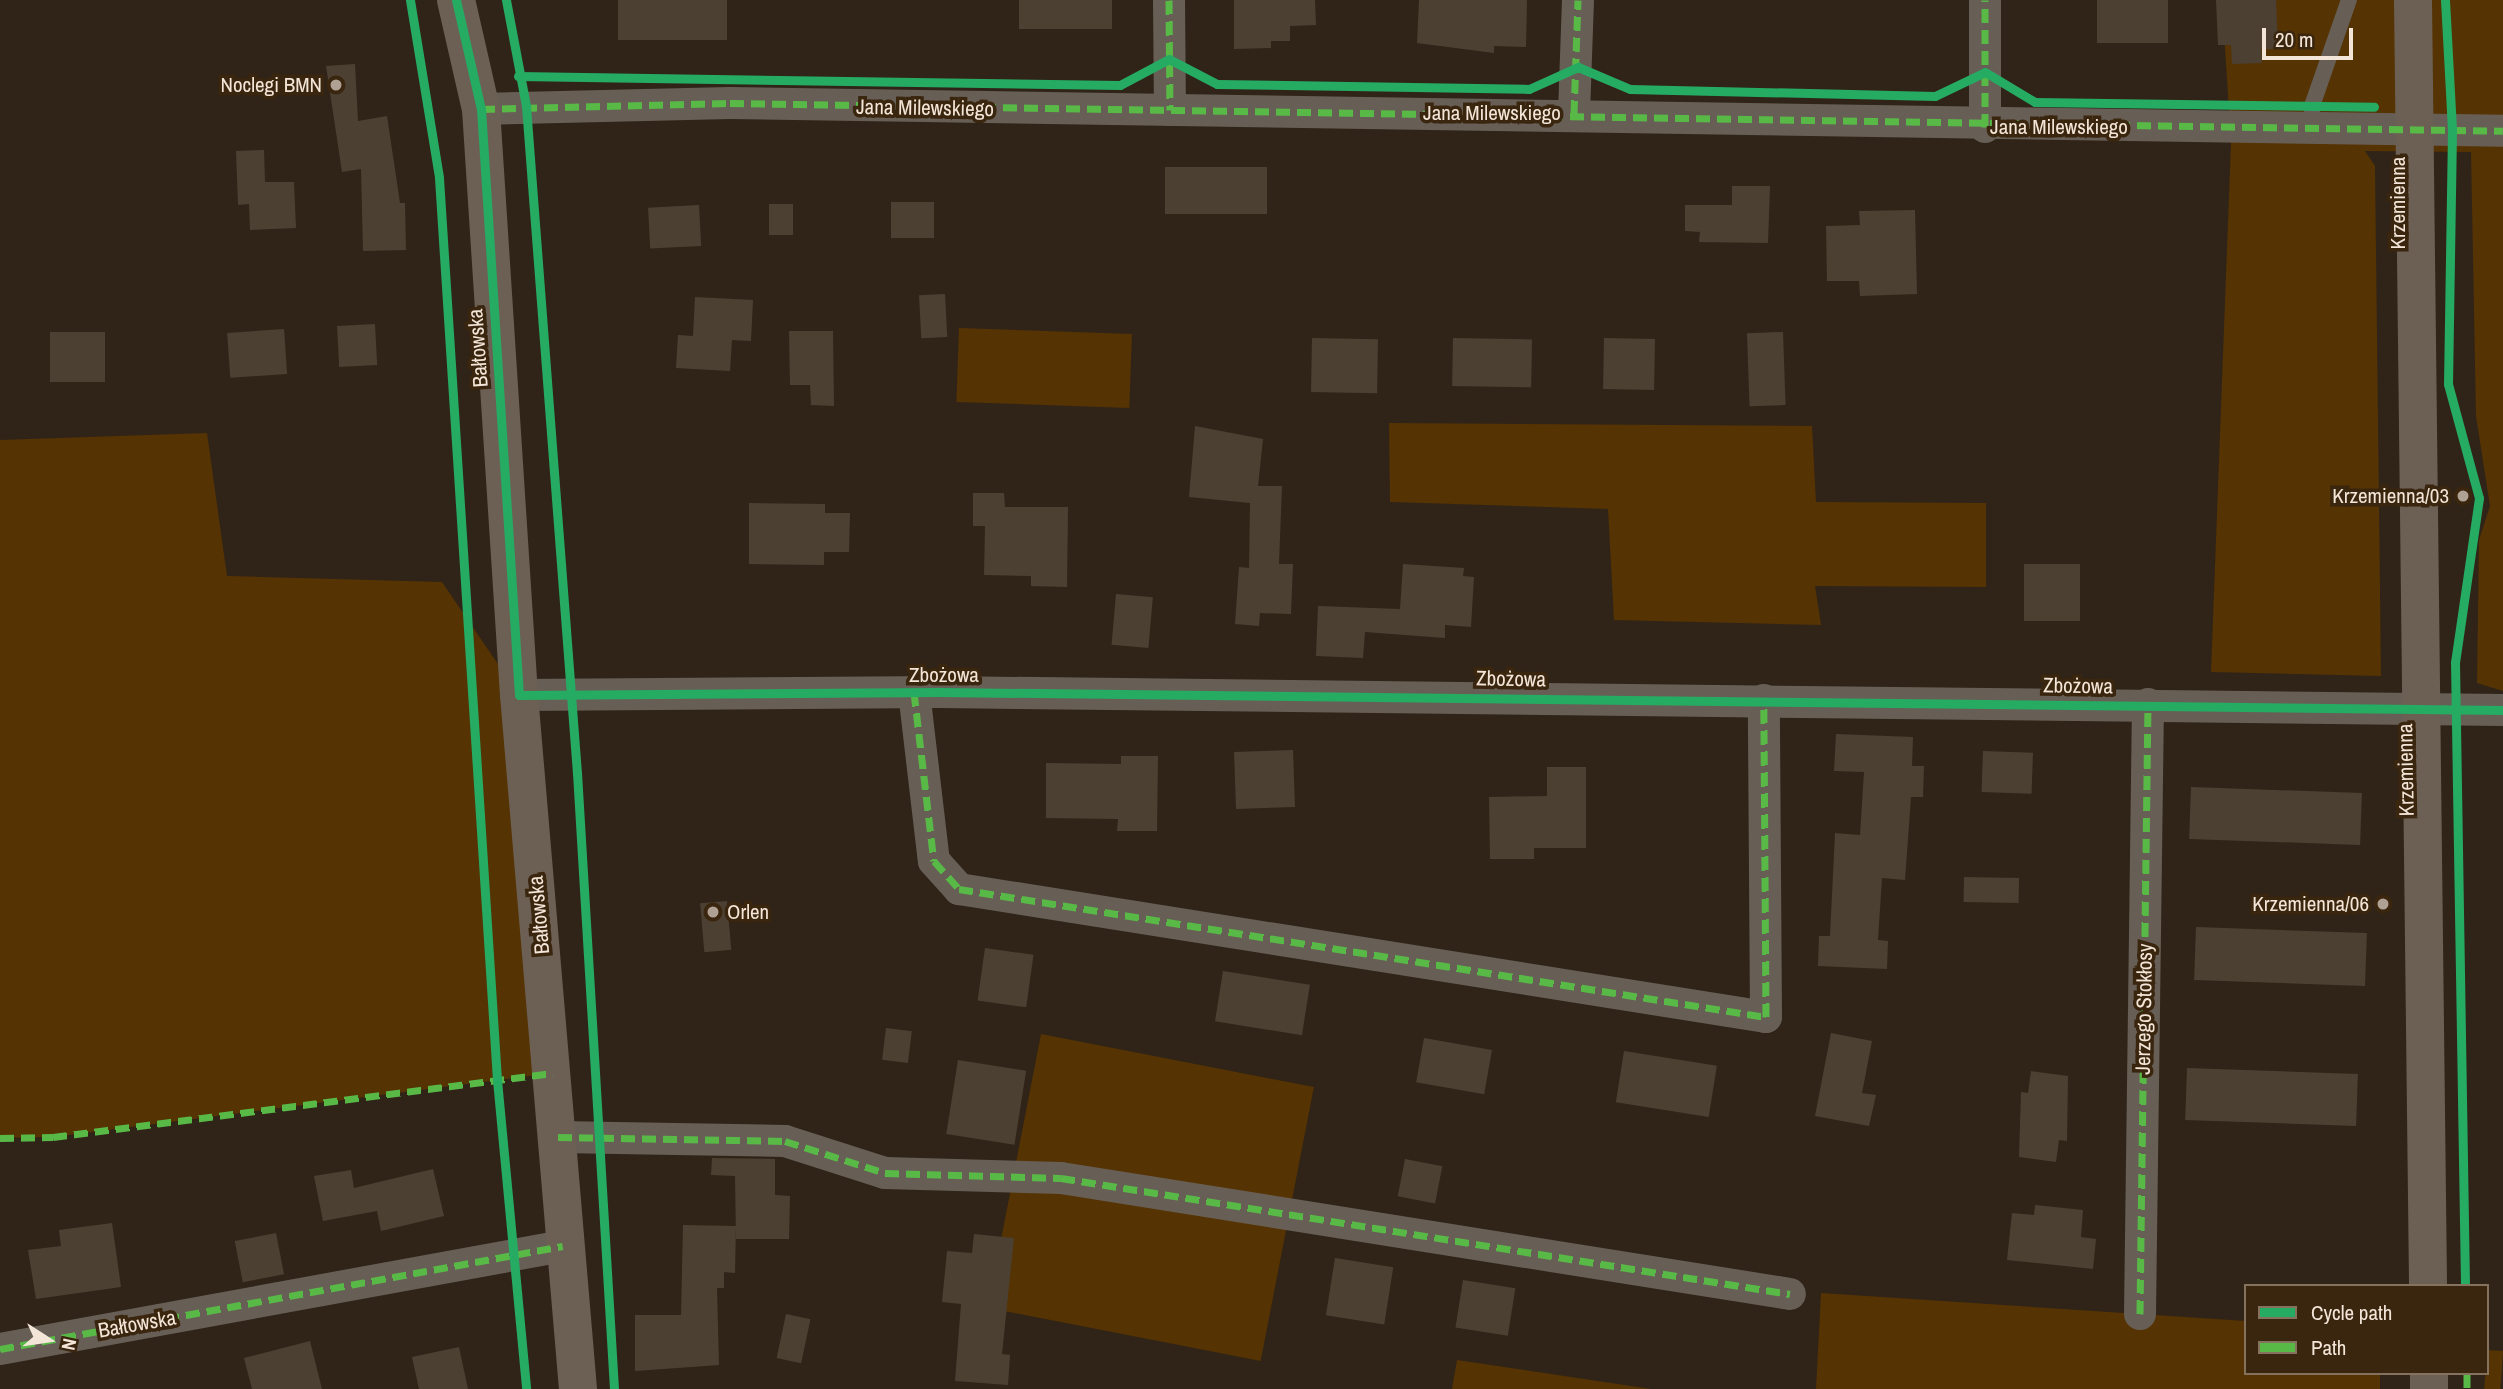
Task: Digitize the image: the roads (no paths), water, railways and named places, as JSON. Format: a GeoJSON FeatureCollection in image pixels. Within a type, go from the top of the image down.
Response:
{"type":"FeatureCollection","features":[{"type":"Feature","properties":{"kind":"main road","name":"Bałtowska"},"geometry":{"type":"LineString","coordinates":[[456,0],[481,109],[519,695],[558,1137],[563,1246],[578,1389]]}},
{"type":"Feature","properties":{"kind":"main road","name":"Krzemienna"},"geometry":{"type":"LineString","coordinates":[[2413,0],[2428,1284]]}},
{"type":"Feature","properties":{"kind":"street"},"geometry":{"type":"LineString","coordinates":[[1169,0],[1170,110]]}},
{"type":"Feature","properties":{"kind":"street"},"geometry":{"type":"LineString","coordinates":[[1574,114],[1578,0]]}},
{"type":"Feature","properties":{"kind":"street"},"geometry":{"type":"LineString","coordinates":[[1985,0],[1985,127]]}},
{"type":"Feature","properties":{"kind":"street","name":"Jana Milewskiego"},"geometry":{"type":"LineString","coordinates":[[481,109],[591,103],[1574,114],[1985,127],[2503,131]]}},
{"type":"Feature","properties":{"kind":"street"},"geometry":{"type":"LineString","coordinates":[[914,692],[934,861],[959,889],[1766,1017],[1764,699]]}},
{"type":"Feature","properties":{"kind":"street","name":"Zbożowa"},"geometry":{"type":"LineString","coordinates":[[519,695],[914,692],[1764,699],[2503,710]]}},
{"type":"Feature","properties":{"kind":"street","name":"Jerzego Stokłosy"},"geometry":{"type":"LineString","coordinates":[[2140,1314],[2148,704]]}},
{"type":"Feature","properties":{"kind":"street"},"geometry":{"type":"LineString","coordinates":[[558,1137],[785,1141],[885,1173],[1061,1178],[1790,1294]]}},
{"type":"Feature","properties":{"kind":"street","name":"Bałtowska"},"geometry":{"type":"LineString","coordinates":[[0,1349],[563,1246]]}},
{"type":"Feature","properties":{"kind":"lane"},"geometry":{"type":"LineString","coordinates":[[2313,128],[2312,106],[2349,0]]}},
{"type":"Feature","properties":{"kind":"place","name":"Noclegi BMN"},"geometry":{"type":"Point","coordinates":[336,85]}},
{"type":"Feature","properties":{"kind":"place","name":"Krzemienna/03"},"geometry":{"type":"Point","coordinates":[2463,496]}},
{"type":"Feature","properties":{"kind":"place","name":"Krzemienna/06"},"geometry":{"type":"Point","coordinates":[2383,904]}},
{"type":"Feature","properties":{"kind":"place","name":"Orlen"},"geometry":{"type":"Point","coordinates":[713,912]}}]}
